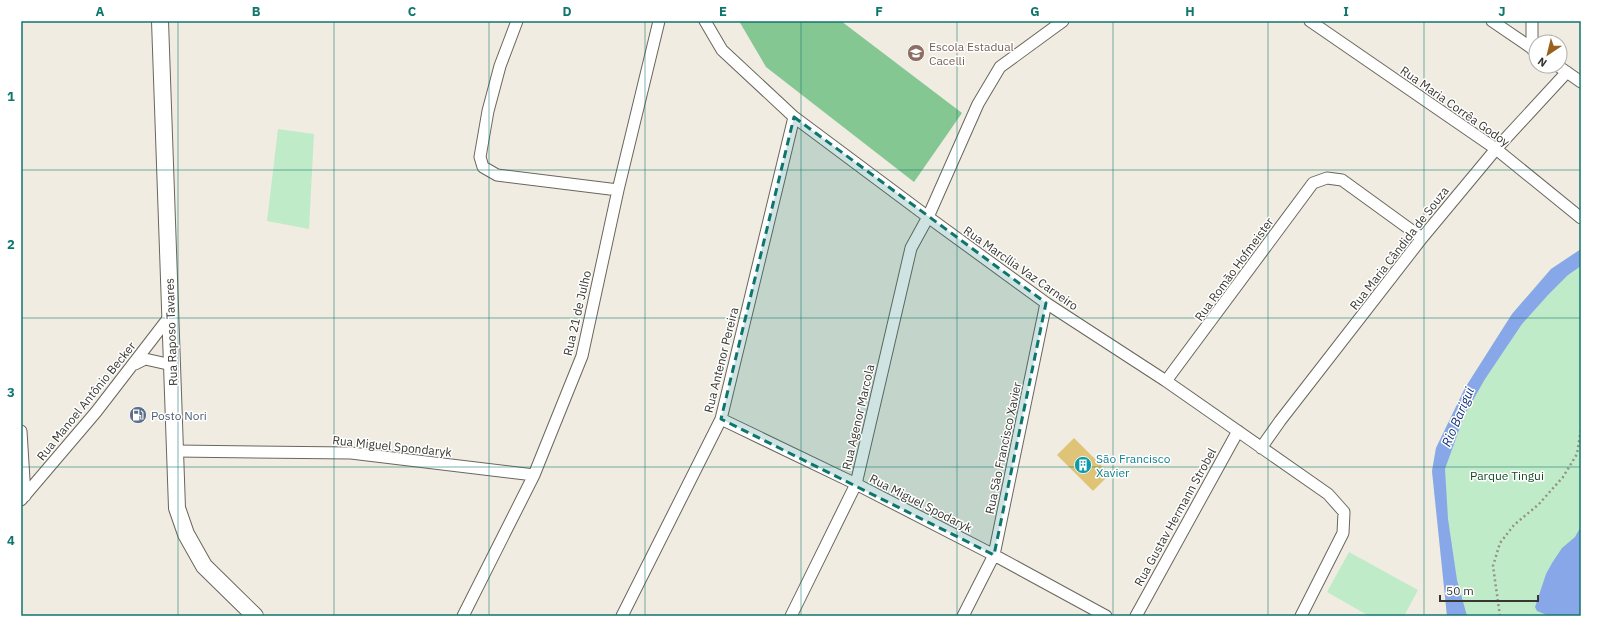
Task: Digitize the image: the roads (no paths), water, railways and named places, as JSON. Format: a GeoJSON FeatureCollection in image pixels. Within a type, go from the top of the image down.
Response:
{"type":"FeatureCollection","features":[{"type":"Feature","properties":{"kind":"main road","name":"Rua Raposo Tavares"},"geometry":{"type":"LineString","coordinates":[[160,21],[177,508],[186,534],[204,566],[255,616]]}},
{"type":"Feature","properties":{"kind":"street"},"geometry":{"type":"LineString","coordinates":[[517,21],[500,66],[488,111],[480,157],[483,167],[497,175],[618,190]]}},
{"type":"Feature","properties":{"kind":"street","name":"Rua 21 de Julho"},"geometry":{"type":"LineString","coordinates":[[463,616],[534,475],[582,356],[618,190],[659,21]]}},
{"type":"Feature","properties":{"kind":"street","name":"Rua Marcília Vaz Carneiro"},"geometry":{"type":"LineString","coordinates":[[705,21],[722,50],[794,117],[1046,304],[1166,382],[1328,494],[1344,512],[1343,533],[1300,616]]}},
{"type":"Feature","properties":{"kind":"street","name":"Rua Agenor Marcola"},"geometry":{"type":"LineString","coordinates":[[791,616],[856,484],[911,248],[928,217],[978,104],[1000,67],[1063,21]]}},
{"type":"Feature","properties":{"kind":"street","name":"Rua Maria Corrêa Godoy"},"geometry":{"type":"LineString","coordinates":[[1310,21],[1496,149],[1581,218]]}},
{"type":"Feature","properties":{"kind":"street"},"geometry":{"type":"LineString","coordinates":[[1492,21],[1528,46]]}},
{"type":"Feature","properties":{"kind":"street"},"geometry":{"type":"LineString","coordinates":[[1532,21],[1533,34]]}},
{"type":"Feature","properties":{"kind":"street"},"geometry":{"type":"LineString","coordinates":[[1568,73],[1581,82]]}},
{"type":"Feature","properties":{"kind":"street","name":"Rua Maria Cândida de Souza"},"geometry":{"type":"LineString","coordinates":[[1261,448],[1280,421],[1422,238],[1558,74]]}},
{"type":"Feature","properties":{"kind":"street","name":"Rua Antenor Pereira"},"geometry":{"type":"LineString","coordinates":[[622,616],[721,419],[794,117]]}},
{"type":"Feature","properties":{"kind":"street","name":"Rua Romão Hofmeister"},"geometry":{"type":"LineString","coordinates":[[1166,382],[1313,183],[1327,178],[1342,180],[1422,238]]}},
{"type":"Feature","properties":{"kind":"street","name":"Rua São Francisco Xavier"},"geometry":{"type":"LineString","coordinates":[[963,616],[994,555],[1046,304]]}},
{"type":"Feature","properties":{"kind":"street","name":"Rua Manoel Antônio Becker"},"geometry":{"type":"LineString","coordinates":[[23,498],[96,412],[170,316]]}},
{"type":"Feature","properties":{"kind":"street"},"geometry":{"type":"LineString","coordinates":[[132,366],[145,359],[172,364]]}},
{"type":"Feature","properties":{"kind":"street","name":"Rua Miguel Spodaryk"},"geometry":{"type":"LineString","coordinates":[[721,419],[856,484],[994,555],[1106,616]]}},
{"type":"Feature","properties":{"kind":"street"},"geometry":{"type":"LineString","coordinates":[[21,431],[23,498]]}},
{"type":"Feature","properties":{"kind":"street","name":"Rua Gustav Hermann Strobel"},"geometry":{"type":"LineString","coordinates":[[1136,616],[1238,431]]}},
{"type":"Feature","properties":{"kind":"street","name":"Rua Miguel Spondaryk"},"geometry":{"type":"LineString","coordinates":[[176,451],[351,453],[534,475]]}},
{"type":"Feature","properties":{"kind":"water","name":"Rio Barigui"},"geometry":{"type":"Polygon","coordinates":[[[1581,249],[1581,266],[1568,275],[1522,324],[1485,379],[1464,416],[1445,469],[1448,519],[1457,580],[1467,616],[1447,616],[1432,471],[1436,448],[1465,388],[1512,314],[1551,269],[1581,249]]]}},
{"type":"Feature","properties":{"kind":"water"},"geometry":{"type":"Polygon","coordinates":[[[1581,526],[1581,616],[1549,616],[1537,611],[1535,607],[1546,574],[1562,548],[1575,537],[1581,526]]]}},
{"type":"Feature","properties":{"kind":"place","name":"Escola Estadual Cacelli"},"geometry":{"type":"Point","coordinates":[916,53]}},
{"type":"Feature","properties":{"kind":"place","name":"Posto Nori"},"geometry":{"type":"Point","coordinates":[138,415]}},
{"type":"Feature","properties":{"kind":"place","name":"São Francisco Xavier"},"geometry":{"type":"Point","coordinates":[1083,465]}},
{"type":"Feature","properties":{"kind":"park label","name":"Parque Tingui"},"geometry":{"type":"Point","coordinates":[1507,475]}}]}
